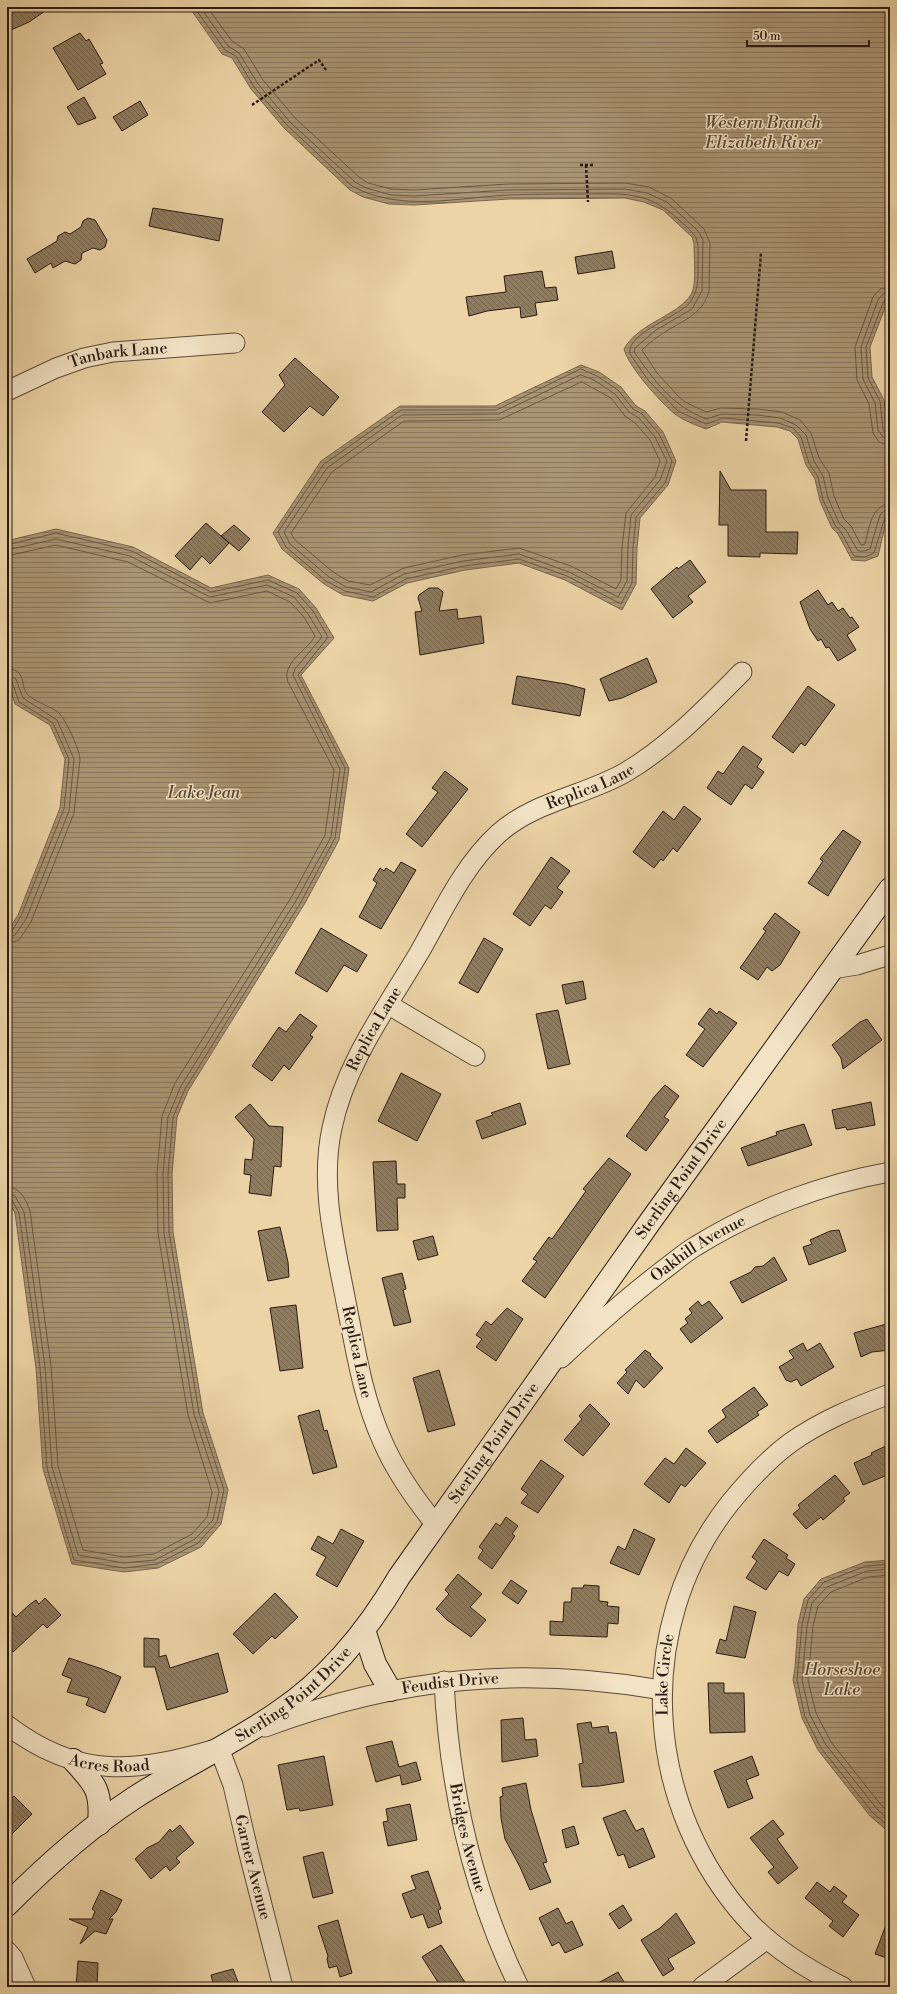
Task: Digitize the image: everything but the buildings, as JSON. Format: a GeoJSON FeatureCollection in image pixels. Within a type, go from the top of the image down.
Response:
{"type":"FeatureCollection","features":[{"type":"Feature","properties":{"kind":"street","name":"Tanbark Lane"},"geometry":{"type":"LineString","coordinates":[[7,391],[56,368],[84,358],[113,352],[235,343]]}},
{"type":"Feature","properties":{"kind":"street","name":"Replica Lane"},"geometry":{"type":"LineString","coordinates":[[436,1525],[418,1503],[399,1473],[382,1441],[369,1408],[360,1374],[327,1192],[327,1160],[330,1136],[340,1098],[352,1069],[451,896],[475,860],[495,837],[514,820],[541,807],[593,788],[624,773],[653,755],[691,722],[742,672]]}},
{"type":"Feature","properties":{"kind":"street","name":"Sterling Point Drive"},"geometry":{"type":"LineString","coordinates":[[7,1905],[36,1876],[78,1839],[133,1799],[245,1734],[278,1713],[310,1688],[338,1661],[364,1630],[538,1380],[890,889]]}},
{"type":"Feature","properties":{"kind":"street"},"geometry":{"type":"LineString","coordinates":[[832,969],[857,965],[890,955]]}},
{"type":"Feature","properties":{"kind":"street"},"geometry":{"type":"LineString","coordinates":[[389,1005],[475,1056]]}},
{"type":"Feature","properties":{"kind":"street","name":"Oakhill Avenue"},"geometry":{"type":"LineString","coordinates":[[538,1380],[588,1333],[640,1288],[695,1246],[737,1223],[781,1203],[826,1187],[890,1172]]}},
{"type":"Feature","properties":{"kind":"street","name":"Lake Circle"},"geometry":{"type":"LineString","coordinates":[[843,1987],[816,1974],[788,1956],[767,1939],[734,1905],[714,1878],[686,1823],[675,1789],[667,1754],[663,1726],[662,1690],[668,1633],[676,1605],[686,1578],[701,1546],[720,1516],[742,1488],[768,1462],[790,1444],[815,1427],[856,1406],[890,1394]]}},
{"type":"Feature","properties":{"kind":"street"},"geometry":{"type":"LineString","coordinates":[[364,1630],[375,1664],[390,1690]]}},
{"type":"Feature","properties":{"kind":"street","name":"Feudist Drive"},"geometry":{"type":"LineString","coordinates":[[245,1734],[307,1711],[370,1694],[444,1681],[495,1677],[537,1677],[589,1680],[662,1690]]}},
{"type":"Feature","properties":{"kind":"street","name":"Bridges Avenue"},"geometry":{"type":"LineString","coordinates":[[444,1681],[451,1763],[458,1804],[487,1913],[503,1954],[520,1987]]}},
{"type":"Feature","properties":{"kind":"street","name":"Acres Road"},"geometry":{"type":"LineString","coordinates":[[7,1724],[24,1738],[48,1751],[73,1760],[94,1765],[121,1768],[143,1767],[178,1760],[219,1748]]}},
{"type":"Feature","properties":{"kind":"street","name":"Garner Avenue"},"geometry":{"type":"LineString","coordinates":[[219,1748],[233,1785],[283,1987]]}},
{"type":"Feature","properties":{"kind":"street"},"geometry":{"type":"LineString","coordinates":[[73,1760],[92,1781],[101,1803],[99,1824]]}},
{"type":"Feature","properties":{"kind":"street"},"geometry":{"type":"LineString","coordinates":[[702,1987],[767,1939]]}},
{"type":"Feature","properties":{"kind":"street"},"geometry":{"type":"LineString","coordinates":[[7,1951],[13,1958],[26,1987]]}},
{"type":"Feature","properties":{"kind":"path"},"geometry":{"type":"LineString","coordinates":[[172,10],[176,7]]}},
{"type":"Feature","properties":{"kind":"path"},"geometry":{"type":"LineString","coordinates":[[252,105],[319,60],[326,70]]}},
{"type":"Feature","properties":{"kind":"path"},"geometry":{"type":"LineString","coordinates":[[580,165],[593,165]]}},
{"type":"Feature","properties":{"kind":"path"},"geometry":{"type":"LineString","coordinates":[[586,165],[588,202]]}},
{"type":"Feature","properties":{"kind":"path"},"geometry":{"type":"LineString","coordinates":[[746,441],[761,253]]}},
{"type":"Feature","properties":{"kind":"water","name":"Western Branch Elizabeth River"},"geometry":{"type":"Polygon","coordinates":[[[189,7],[890,7],[890,299],[886,305],[870,347],[872,377],[884,400],[887,428],[890,434],[890,515],[885,526],[878,556],[865,561],[852,560],[838,534],[832,528],[820,501],[815,479],[806,465],[798,439],[790,431],[777,427],[722,422],[706,429],[686,421],[669,409],[646,384],[632,365],[624,349],[631,340],[650,325],[681,306],[688,298],[694,286],[694,243],[692,237],[663,210],[644,202],[625,198],[509,199],[414,205],[389,204],[363,197],[350,190],[284,128],[251,89],[232,58],[222,54],[189,7]]]}},
{"type":"Feature","properties":{"kind":"water"},"geometry":{"type":"Polygon","coordinates":[[[581,365],[599,372],[621,387],[636,406],[645,411],[663,432],[676,461],[668,485],[640,518],[636,584],[622,610],[565,580],[519,563],[465,570],[407,583],[373,601],[343,595],[324,584],[282,549],[273,533],[321,461],[400,406],[495,406],[581,365]]]}},
{"type":"Feature","properties":{"kind":"water","name":"Lake Jean"},"geometry":{"type":"Polygon","coordinates":[[[56,529],[133,547],[211,588],[268,575],[299,589],[316,608],[334,638],[301,675],[349,768],[339,840],[305,903],[188,1091],[177,1117],[172,1174],[173,1232],[203,1413],[228,1490],[221,1524],[201,1547],[158,1568],[124,1572],[72,1564],[43,1469],[36,1368],[15,1213],[7,1199],[7,932],[18,915],[60,808],[65,759],[50,725],[15,704],[7,678],[7,542],[56,529]]]}},
{"type":"Feature","properties":{"kind":"water","name":"Horseshoe Lake"},"geometry":{"type":"Polygon","coordinates":[[[890,1560],[890,1833],[870,1816],[818,1750],[802,1718],[793,1680],[798,1624],[804,1599],[821,1579],[865,1562],[890,1560]]]}}]}
